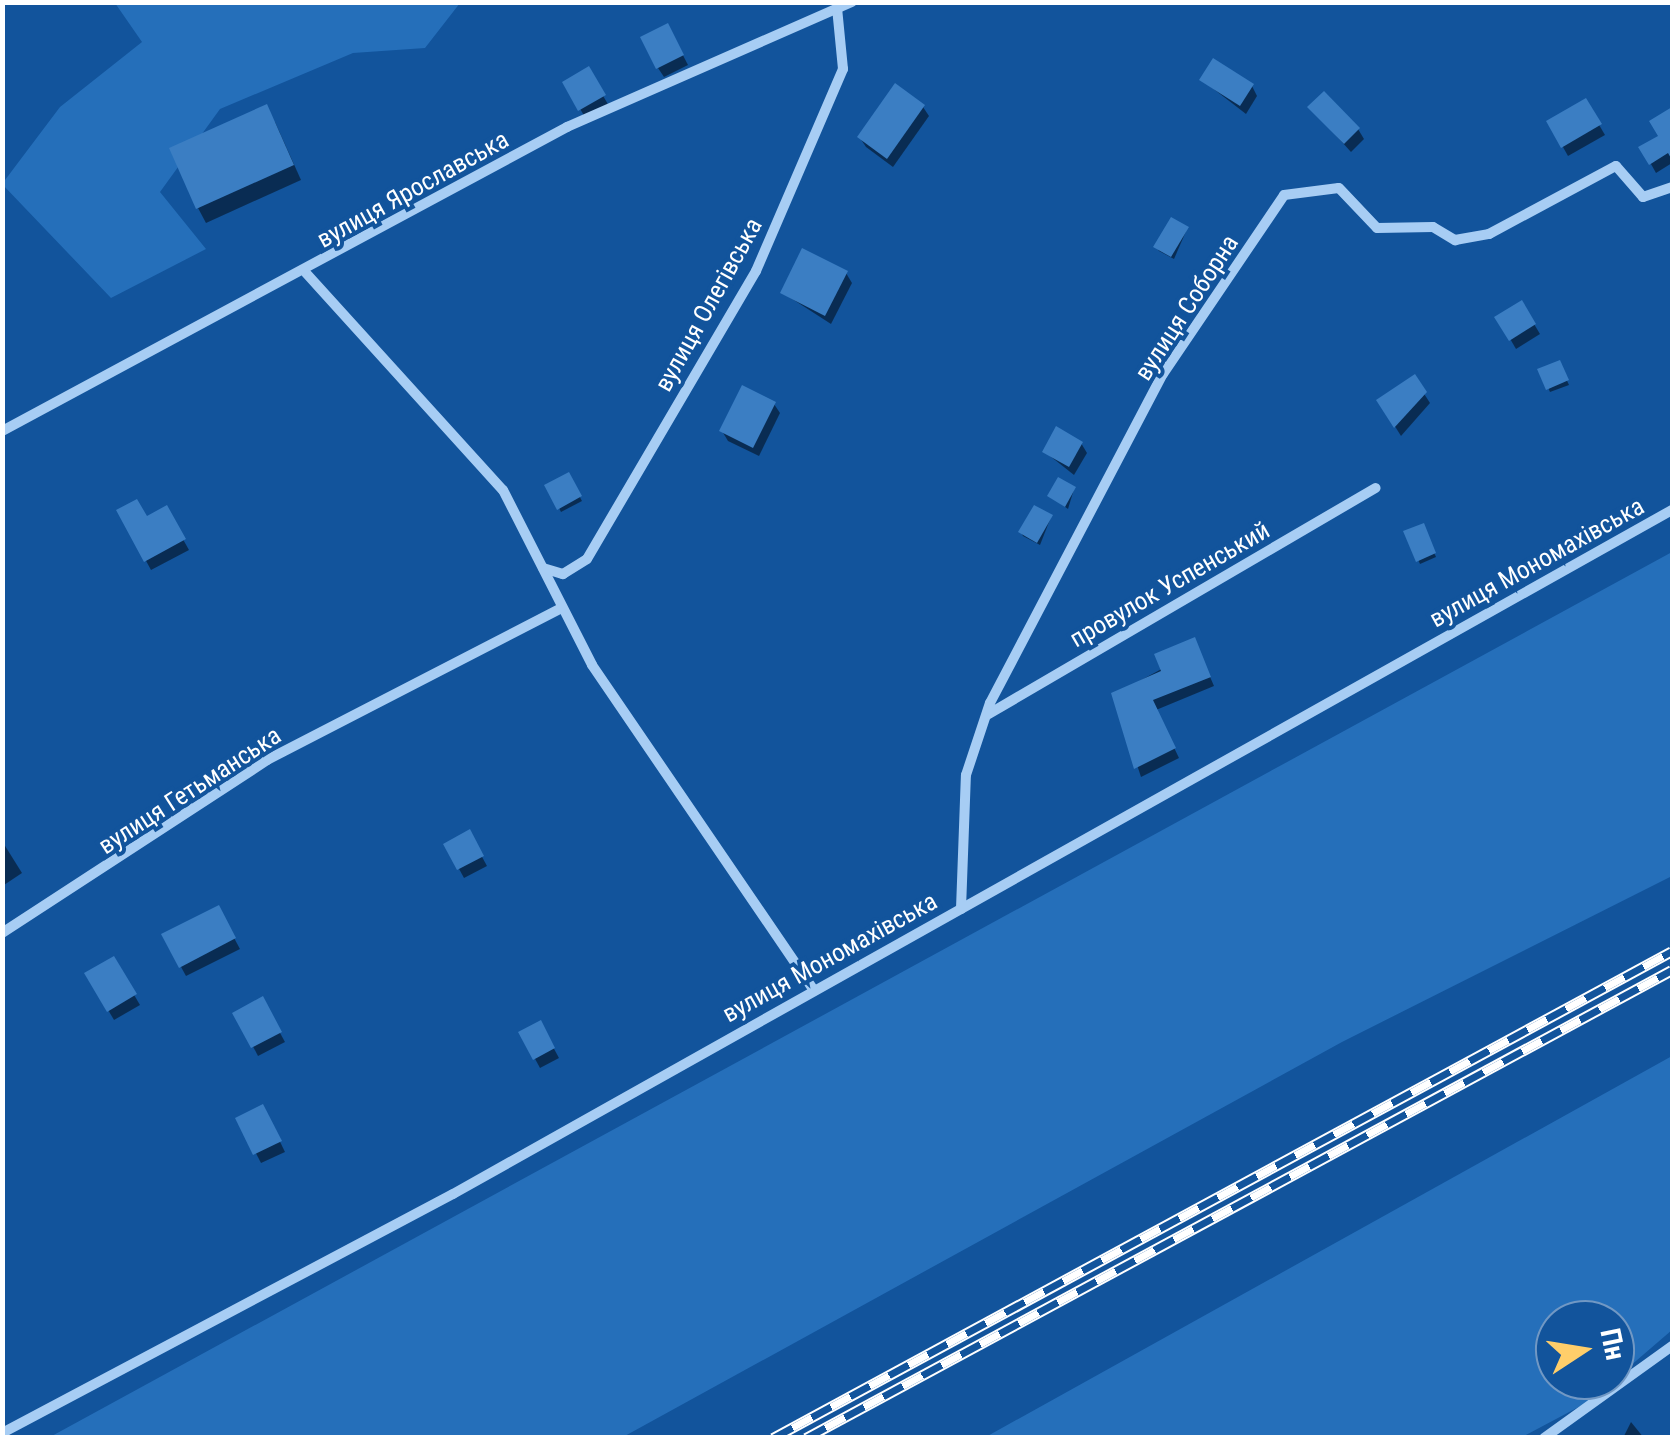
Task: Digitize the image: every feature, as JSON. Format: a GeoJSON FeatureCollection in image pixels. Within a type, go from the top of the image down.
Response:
{"type":"FeatureCollection","features":[{"type":"Feature","properties":{"kind":"street","name":"вулиця Ярославська"},"geometry":{"type":"LineString","coordinates":[[2,431],[306,272],[567,127],[852,2]]}},
{"type":"Feature","properties":{"kind":"street","name":"вулиця Олегівська"},"geometry":{"type":"LineString","coordinates":[[542,568],[563,574],[587,558],[756,270],[843,68],[837,8]]}},
{"type":"Feature","properties":{"kind":"street","name":"вулиця Соборна"},"geometry":{"type":"LineString","coordinates":[[960,909],[966,775],[986,716],[1163,374],[1284,195],[1339,188],[1377,228],[1433,227],[1456,240],[1489,234],[1616,166],[1643,197],[1672,186]]}},
{"type":"Feature","properties":{"kind":"street"},"geometry":{"type":"LineString","coordinates":[[306,272],[503,490],[562,608],[814,990]]}},
{"type":"Feature","properties":{"kind":"street","name":"провулок Успенський"},"geometry":{"type":"LineString","coordinates":[[986,716],[1375,488]]}},
{"type":"Feature","properties":{"kind":"street","name":"вулиця Мономахівська"},"geometry":{"type":"LineString","coordinates":[[2,1434],[814,990],[1672,510]]}},
{"type":"Feature","properties":{"kind":"street","name":"вулиця Гетьманська"},"geometry":{"type":"LineString","coordinates":[[2,934],[267,760],[562,608]]}},
{"type":"Feature","properties":{"kind":"street"},"geometry":{"type":"LineString","coordinates":[[1544,1438],[1672,1346]]}},
{"type":"Feature","properties":{"kind":"shaded area"},"geometry":{"type":"Polygon","coordinates":[[[115,3],[460,3],[425,48],[353,53],[220,109],[160,192],[206,249],[111,298],[2,184],[60,107],[142,42],[115,3]]]}},
{"type":"Feature","properties":{"kind":"shaded area"},"geometry":{"type":"Polygon","coordinates":[[[1672,552],[1672,876],[1342,1042],[623,1437],[50,1437],[1672,552]]]}},
{"type":"Feature","properties":{"kind":"shaded area"},"geometry":{"type":"Polygon","coordinates":[[[1672,1056],[1672,1330],[1635,1362],[1635,1300],[1535,1300],[1535,1400],[1590,1401],[1522,1437],[984,1438],[1672,1056]]]}},
{"type":"Feature","properties":{"kind":"building"},"geometry":{"type":"Polygon","coordinates":[[[668,23],[684,55],[656,69],[640,37],[668,23]]]}},
{"type":"Feature","properties":{"kind":"building"},"geometry":{"type":"Polygon","coordinates":[[[1213,58],[1254,84],[1240,106],[1199,80],[1213,58]]]}},
{"type":"Feature","properties":{"kind":"building"},"geometry":{"type":"Polygon","coordinates":[[[589,66],[606,95],[578,111],[562,82],[589,66]]]}},
{"type":"Feature","properties":{"kind":"building"},"geometry":{"type":"Polygon","coordinates":[[[895,83],[925,105],[887,159],[857,137],[895,83]]]}},
{"type":"Feature","properties":{"kind":"building"},"geometry":{"type":"Polygon","coordinates":[[[1324,91],[1360,128],[1344,144],[1307,107],[1324,91]]]}},
{"type":"Feature","properties":{"kind":"building"},"geometry":{"type":"Polygon","coordinates":[[[1586,98],[1602,124],[1561,148],[1546,121],[1586,98]]]}},
{"type":"Feature","properties":{"kind":"building"},"geometry":{"type":"Polygon","coordinates":[[[267,104],[294,165],[196,209],[169,148],[267,104]]]}},
{"type":"Feature","properties":{"kind":"building"},"geometry":{"type":"Polygon","coordinates":[[[1672,107],[1672,160],[1668,153],[1649,165],[1638,147],[1658,136],[1649,121],[1672,107]]]}},
{"type":"Feature","properties":{"kind":"building"},"geometry":{"type":"Polygon","coordinates":[[[1171,217],[1189,227],[1171,257],[1153,247],[1171,217]]]}},
{"type":"Feature","properties":{"kind":"building"},"geometry":{"type":"Polygon","coordinates":[[[802,248],[848,271],[825,316],[780,293],[802,248]]]}},
{"type":"Feature","properties":{"kind":"building"},"geometry":{"type":"Polygon","coordinates":[[[1522,300],[1536,324],[1509,341],[1494,317],[1522,300]]]}},
{"type":"Feature","properties":{"kind":"building"},"geometry":{"type":"Polygon","coordinates":[[[1560,360],[1569,380],[1546,390],[1537,369],[1560,360]]]}},
{"type":"Feature","properties":{"kind":"building"},"geometry":{"type":"Polygon","coordinates":[[[1415,374],[1427,392],[1394,428],[1376,400],[1415,374]]]}},
{"type":"Feature","properties":{"kind":"building"},"geometry":{"type":"Polygon","coordinates":[[[742,385],[776,402],[753,448],[719,431],[742,385]]]}},
{"type":"Feature","properties":{"kind":"building"},"geometry":{"type":"Polygon","coordinates":[[[1056,426],[1083,442],[1069,467],[1042,452],[1056,426]]]}},
{"type":"Feature","properties":{"kind":"building"},"geometry":{"type":"Polygon","coordinates":[[[569,472],[582,496],[557,510],[544,485],[569,472]]]}},
{"type":"Feature","properties":{"kind":"building"},"geometry":{"type":"Polygon","coordinates":[[[1058,477],[1076,487],[1065,507],[1047,496],[1058,477]]]}},
{"type":"Feature","properties":{"kind":"building"},"geometry":{"type":"Polygon","coordinates":[[[137,499],[147,516],[167,505],[186,539],[144,562],[116,510],[137,499]]]}},
{"type":"Feature","properties":{"kind":"building"},"geometry":{"type":"Polygon","coordinates":[[[1034,505],[1053,515],[1037,543],[1018,532],[1034,505]]]}},
{"type":"Feature","properties":{"kind":"building"},"geometry":{"type":"Polygon","coordinates":[[[1424,523],[1436,553],[1416,562],[1403,531],[1424,523]]]}},
{"type":"Feature","properties":{"kind":"building"},"geometry":{"type":"Polygon","coordinates":[[[1195,637],[1211,677],[1153,700],[1176,748],[1134,769],[1111,693],[1161,671],[1154,654],[1195,637]]]}},
{"type":"Feature","properties":{"kind":"building"},"geometry":{"type":"Polygon","coordinates":[[[470,829],[484,856],[457,870],[443,844],[470,829]]]}},
{"type":"Feature","properties":{"kind":"building"},"geometry":{"type":"Polygon","coordinates":[[[219,905],[236,938],[179,968],[161,934],[219,905]]]}},
{"type":"Feature","properties":{"kind":"building"},"geometry":{"type":"Polygon","coordinates":[[[114,956],[137,994],[107,1012],[84,973],[114,956]]]}},
{"type":"Feature","properties":{"kind":"building"},"geometry":{"type":"Polygon","coordinates":[[[263,996],[282,1032],[251,1048],[232,1013],[263,996]]]}},
{"type":"Feature","properties":{"kind":"building"},"geometry":{"type":"Polygon","coordinates":[[[541,1020],[555,1048],[533,1060],[518,1032],[541,1020]]]}},
{"type":"Feature","properties":{"kind":"building"},"geometry":{"type":"Polygon","coordinates":[[[263,1104],[282,1141],[253,1155],[235,1118],[263,1104]]]}},
{"type":"Feature","properties":{"kind":"railway"},"geometry":{"type":"LineString","coordinates":[[773,1438],[1672,951]]}},
{"type":"Feature","properties":{"kind":"railway"},"geometry":{"type":"LineString","coordinates":[[806,1438],[1672,970]]}}]}
